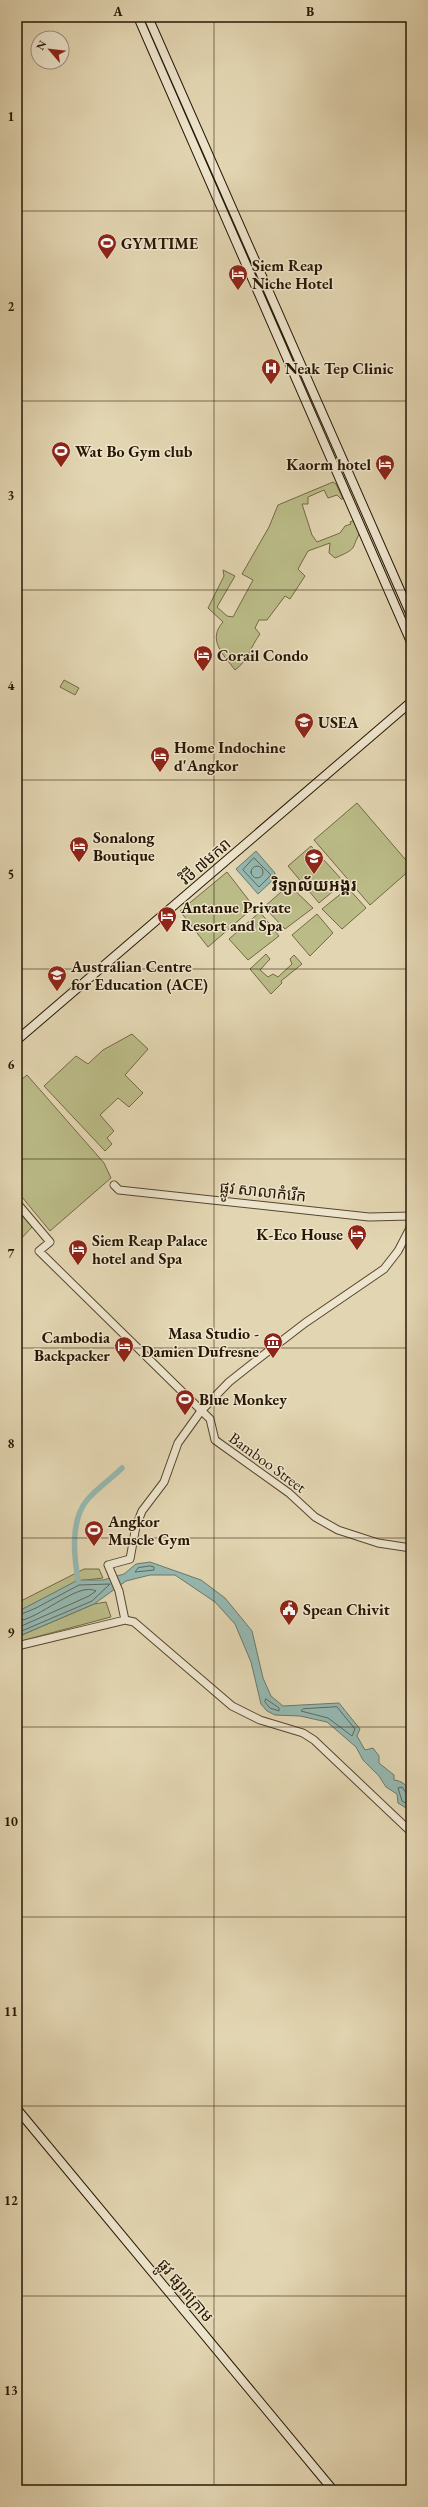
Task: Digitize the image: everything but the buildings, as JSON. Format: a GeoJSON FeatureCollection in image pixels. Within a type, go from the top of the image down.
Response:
{"type":"FeatureCollection","features":[{"type":"Feature","properties":{"kind":"main road"},"geometry":{"type":"LineString","coordinates":[[138,17],[411,642]]}},
{"type":"Feature","properties":{"kind":"main road"},"geometry":{"type":"LineString","coordinates":[[148,17],[411,615]]}},
{"type":"Feature","properties":{"kind":"main road","name":"វិថី ៧មករា"},"geometry":{"type":"LineString","coordinates":[[17,1040],[411,702]]}},
{"type":"Feature","properties":{"kind":"main road","name":"ផ្លូវ ផ្សារក្រោម"},"geometry":{"type":"LineString","coordinates":[[17,2109],[333,2490]]}},
{"type":"Feature","properties":{"kind":"street","name":"ផ្លូវ សាលាកំរើក"},"geometry":{"type":"LineString","coordinates":[[114,1185],[119,1190],[369,1217],[411,1216]]}},
{"type":"Feature","properties":{"kind":"street","name":"Bamboo Street"},"geometry":{"type":"LineString","coordinates":[[17,1203],[50,1242],[39,1251],[202,1411],[211,1421],[215,1440],[289,1493],[315,1517],[353,1536],[411,1548]]}},
{"type":"Feature","properties":{"kind":"street"},"geometry":{"type":"LineString","coordinates":[[125,1620],[119,1591],[108,1565],[130,1559],[136,1526],[142,1511],[164,1482],[178,1443],[202,1411],[229,1382],[306,1323],[384,1269],[398,1251],[411,1226]]}},
{"type":"Feature","properties":{"kind":"street"},"geometry":{"type":"LineString","coordinates":[[17,1646],[125,1620],[134,1622],[232,1706],[260,1720],[303,1733],[314,1740],[372,1793],[411,1832]]}},
{"type":"Feature","properties":{"kind":"green space"},"geometry":{"type":"Polygon","coordinates":[[[333,482],[336,484],[343,499],[337,495],[328,498],[324,490],[308,497],[308,504],[302,504],[312,535],[317,542],[340,533],[345,526],[351,524],[350,522],[357,519],[362,530],[352,549],[335,558],[329,553],[330,543],[308,551],[298,569],[305,576],[290,599],[285,596],[267,620],[259,620],[255,628],[260,634],[243,663],[235,670],[218,647],[216,635],[223,622],[208,608],[224,576],[223,570],[235,576],[217,607],[227,616],[233,617],[253,580],[242,574],[269,527],[278,505],[333,482]]]}},
{"type":"Feature","properties":{"kind":"green space"},"geometry":{"type":"Polygon","coordinates":[[[64,680],[79,688],[75,695],[60,687],[64,680]]]}},
{"type":"Feature","properties":{"kind":"green space"},"geometry":{"type":"Polygon","coordinates":[[[357,803],[411,866],[411,869],[370,905],[314,840],[357,803]]]}},
{"type":"Feature","properties":{"kind":"green space"},"geometry":{"type":"Polygon","coordinates":[[[311,846],[344,882],[319,903],[288,866],[311,846]]]}},
{"type":"Feature","properties":{"kind":"green space"},"geometry":{"type":"Polygon","coordinates":[[[227,872],[254,907],[208,947],[180,911],[227,872]]]}},
{"type":"Feature","properties":{"kind":"green space"},"geometry":{"type":"Polygon","coordinates":[[[289,885],[313,908],[285,929],[264,907],[289,885]]]}},
{"type":"Feature","properties":{"kind":"green space"},"geometry":{"type":"Polygon","coordinates":[[[348,888],[366,908],[342,929],[322,909],[348,888]]]}},
{"type":"Feature","properties":{"kind":"green space"},"geometry":{"type":"Polygon","coordinates":[[[260,912],[279,936],[248,960],[229,939],[260,912]]]}},
{"type":"Feature","properties":{"kind":"green space"},"geometry":{"type":"Polygon","coordinates":[[[317,914],[333,933],[310,956],[292,935],[317,914]]]}},
{"type":"Feature","properties":{"kind":"green space"},"geometry":{"type":"Polygon","coordinates":[[[266,954],[270,959],[260,970],[268,977],[273,974],[278,977],[292,964],[290,959],[294,955],[302,964],[281,981],[282,983],[271,994],[250,969],[266,954]]]}},
{"type":"Feature","properties":{"kind":"green space"},"geometry":{"type":"Polygon","coordinates":[[[132,1034],[148,1049],[125,1075],[143,1093],[129,1107],[118,1098],[100,1115],[114,1131],[107,1138],[112,1144],[105,1151],[44,1086],[76,1056],[88,1064],[103,1050],[132,1034]]]}},
{"type":"Feature","properties":{"kind":"green space"},"geometry":{"type":"Polygon","coordinates":[[[27,1075],[104,1163],[111,1178],[50,1231],[17,1191],[17,1083],[27,1075]]]}},
{"type":"Feature","properties":{"kind":"green space"},"geometry":{"type":"Polygon","coordinates":[[[17,1210],[32,1227],[17,1243],[17,1210]]]}},
{"type":"Feature","properties":{"kind":"green space"},"geometry":{"type":"Polygon","coordinates":[[[84,1569],[99,1569],[103,1578],[78,1581],[17,1612],[17,1603],[84,1569]]]}},
{"type":"Feature","properties":{"kind":"green space"},"geometry":{"type":"Polygon","coordinates":[[[106,1602],[111,1617],[17,1642],[17,1637],[94,1604],[106,1602]]]}},
{"type":"Feature","properties":{"kind":"water"},"geometry":{"type":"Polygon","coordinates":[[[256,851],[275,873],[274,879],[258,894],[236,869],[256,851]]]}},
{"type":"Feature","properties":{"kind":"water"},"geometry":{"type":"Polygon","coordinates":[[[150,1562],[201,1580],[225,1598],[252,1631],[263,1678],[271,1696],[283,1706],[339,1703],[360,1729],[357,1736],[365,1750],[373,1748],[379,1756],[379,1763],[394,1775],[394,1780],[400,1781],[407,1787],[411,1801],[411,1811],[398,1803],[397,1794],[386,1787],[379,1776],[363,1760],[356,1747],[327,1722],[300,1716],[275,1715],[267,1711],[261,1704],[251,1662],[235,1624],[215,1602],[175,1575],[150,1575],[126,1581],[94,1604],[17,1637],[17,1612],[78,1580],[103,1580],[124,1574],[136,1564],[150,1562]]]}},
{"type":"Feature","properties":{"kind":"waterway"},"geometry":{"type":"LineString","coordinates":[[78,1580],[75,1560],[75,1539],[78,1518],[87,1500],[122,1468]]}},
{"type":"Feature","properties":{"kind":"place","name":"GYMTIME"},"geometry":{"type":"Point","coordinates":[107,260]}},
{"type":"Feature","properties":{"kind":"place","name":"Siem Reap Niche Hotel"},"geometry":{"type":"Point","coordinates":[238,291]}},
{"type":"Feature","properties":{"kind":"place","name":"Neak Tep Clinic"},"geometry":{"type":"Point","coordinates":[271,385]}},
{"type":"Feature","properties":{"kind":"place","name":"Wat Bo Gym club"},"geometry":{"type":"Point","coordinates":[61,468]}},
{"type":"Feature","properties":{"kind":"place","name":"Kaorm hotel"},"geometry":{"type":"Point","coordinates":[385,481]}},
{"type":"Feature","properties":{"kind":"place","name":"Corail Condo"},"geometry":{"type":"Point","coordinates":[203,672]}},
{"type":"Feature","properties":{"kind":"place","name":"USEA"},"geometry":{"type":"Point","coordinates":[304,739]}},
{"type":"Feature","properties":{"kind":"place","name":"Home Indochine d'Angkor"},"geometry":{"type":"Point","coordinates":[160,773]}},
{"type":"Feature","properties":{"kind":"place","name":"Sonalong Boutique"},"geometry":{"type":"Point","coordinates":[79,863]}},
{"type":"Feature","properties":{"kind":"place","name":"វិទ្យាល័យអង្គរ"},"geometry":{"type":"Point","coordinates":[314,875]}},
{"type":"Feature","properties":{"kind":"place","name":"Antanue Private Resort and Spa"},"geometry":{"type":"Point","coordinates":[167,933]}},
{"type":"Feature","properties":{"kind":"place","name":"Australian Centre for Education (ACE)"},"geometry":{"type":"Point","coordinates":[57,992]}},
{"type":"Feature","properties":{"kind":"place","name":"K-Eco House"},"geometry":{"type":"Point","coordinates":[357,1251]}},
{"type":"Feature","properties":{"kind":"place","name":"Siem Reap Palace hotel and Spa"},"geometry":{"type":"Point","coordinates":[78,1266]}},
{"type":"Feature","properties":{"kind":"place","name":"Masa Studio - Damien Dufresne"},"geometry":{"type":"Point","coordinates":[273,1359]}},
{"type":"Feature","properties":{"kind":"place","name":"Cambodia Backpacker"},"geometry":{"type":"Point","coordinates":[124,1363]}},
{"type":"Feature","properties":{"kind":"place","name":"Blue Monkey"},"geometry":{"type":"Point","coordinates":[185,1416]}},
{"type":"Feature","properties":{"kind":"place","name":"Angkor Muscle Gym"},"geometry":{"type":"Point","coordinates":[94,1547]}},
{"type":"Feature","properties":{"kind":"place","name":"Spean Chivit"},"geometry":{"type":"Point","coordinates":[289,1626]}}]}
